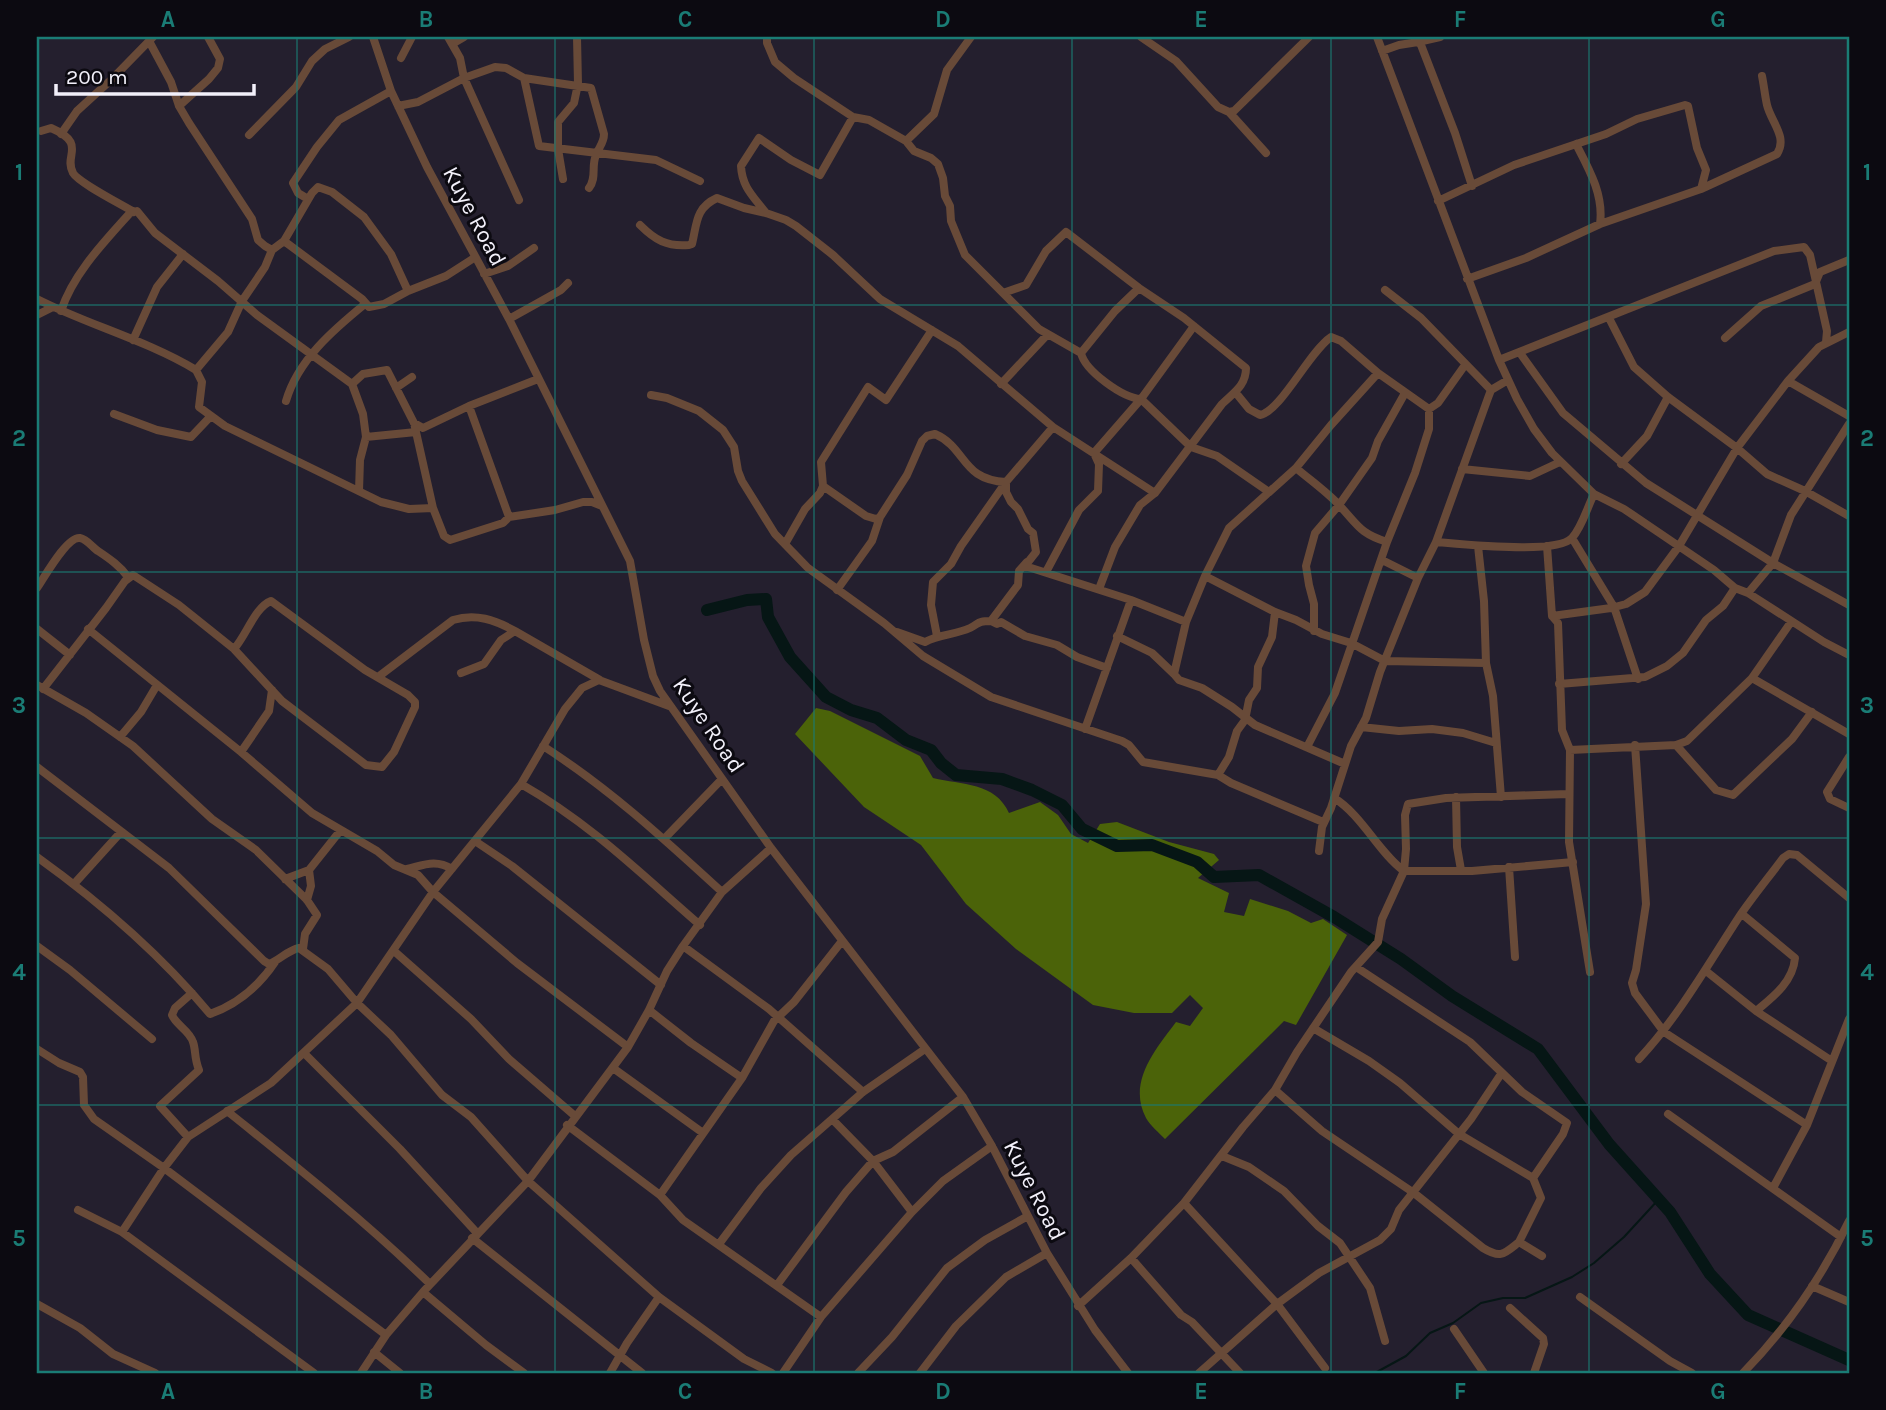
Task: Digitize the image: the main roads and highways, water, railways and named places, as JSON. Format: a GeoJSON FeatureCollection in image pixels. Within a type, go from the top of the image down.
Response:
{"type":"FeatureCollection","features":[{"type":"Feature","properties":{"kind":"waterway"},"geometry":{"type":"LineString","coordinates":[[707,610],[747,600],[766,599],[768,617],[790,657],[826,697],[851,710],[877,718],[906,740],[931,750],[941,763],[956,775],[1002,779],[1032,790],[1062,805],[1082,829],[1117,846],[1152,845],[1197,862],[1214,877],[1259,875],[1401,959],[1452,996],[1538,1049],[1609,1144],[1670,1212],[1710,1274],[1748,1315],[1849,1360]]}},
{"type":"Feature","properties":{"kind":"waterway"},"geometry":{"type":"LineString","coordinates":[[1375,1373],[1406,1356],[1430,1333],[1453,1323],[1481,1303],[1503,1298],[1525,1298],[1572,1277],[1594,1263],[1624,1237],[1659,1199]]}}]}
